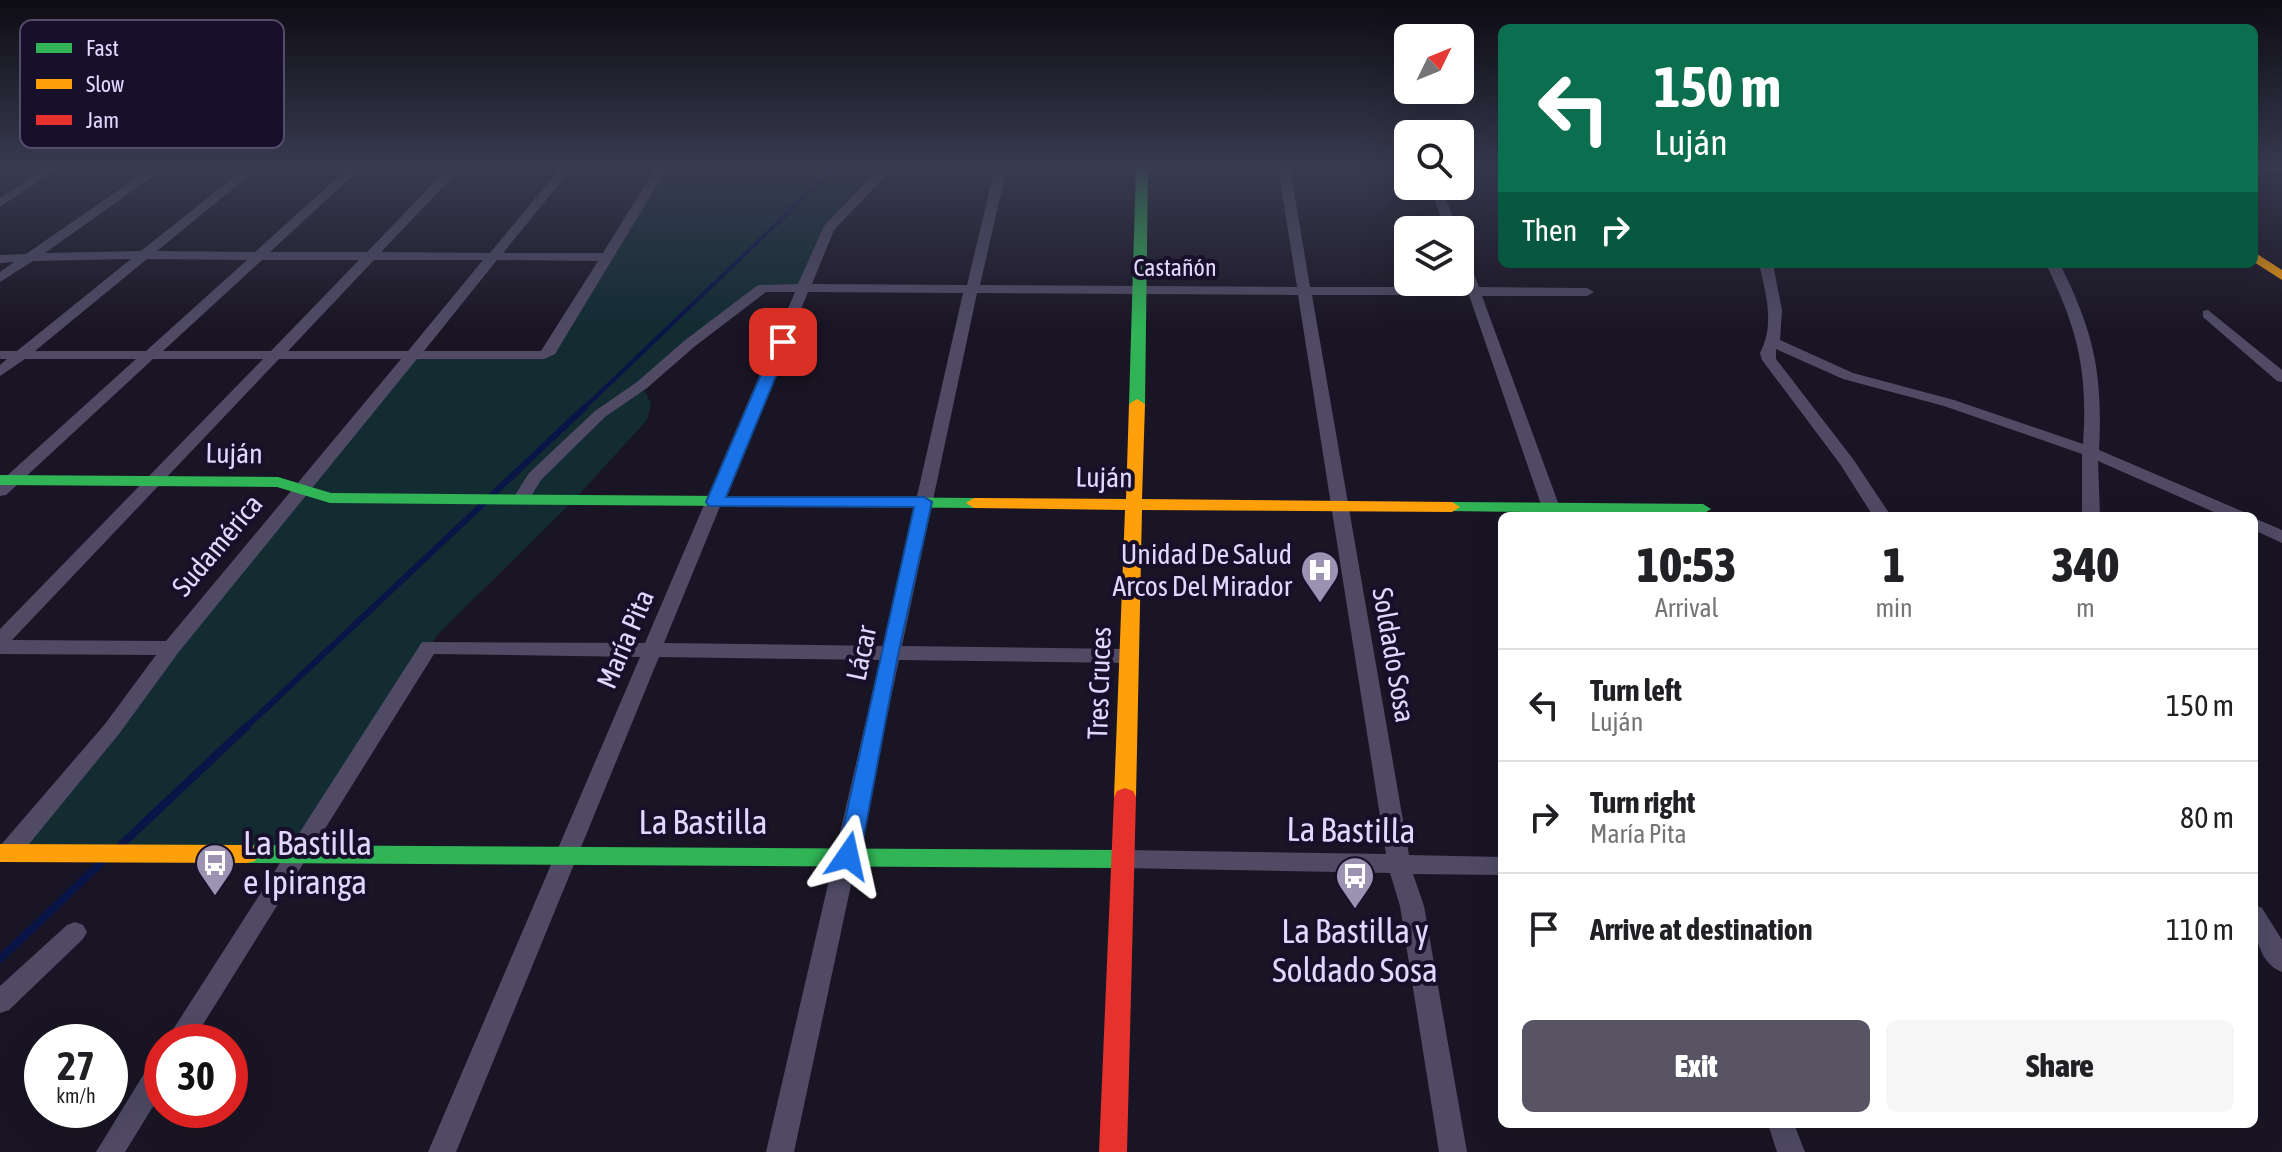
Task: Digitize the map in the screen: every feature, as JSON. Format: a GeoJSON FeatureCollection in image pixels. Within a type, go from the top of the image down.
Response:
{"type":"FeatureCollection","features":[{"type":"Feature","properties":{"kind":"street"},"geometry":{"type":"LineString","coordinates":[[0,278],[82,221]]}},
{"type":"Feature","properties":{"kind":"street"},"geometry":{"type":"LineString","coordinates":[[0,372],[187,221]]}},
{"type":"Feature","properties":{"kind":"street"},"geometry":{"type":"LineString","coordinates":[[4,484],[296,221]]}},
{"type":"Feature","properties":{"kind":"street"},"geometry":{"type":"LineString","coordinates":[[0,644],[404,221]]}},
{"type":"Feature","properties":{"kind":"street","name":"Sudamérica"},"geometry":{"type":"LineString","coordinates":[[4,853],[126,712],[171,648],[523,221]]}},
{"type":"Feature","properties":{"kind":"street"},"geometry":{"type":"LineString","coordinates":[[0,355],[535,356],[550,351],[629,221]]}},
{"type":"Feature","properties":{"kind":"street","name":"María Pita"},"geometry":{"type":"LineString","coordinates":[[442,1152],[649,650],[833,221]]}},
{"type":"Feature","properties":{"kind":"street","name":"Lácar"},"geometry":{"type":"LineString","coordinates":[[780,1152],[988,221]]}},
{"type":"Feature","properties":{"kind":"street","name":"Tres Cruces"},"geometry":{"type":"LineString","coordinates":[[1113,1152],[1142,221]]}},
{"type":"Feature","properties":{"kind":"street","name":"Soldado Sosa"},"geometry":{"type":"LineString","coordinates":[[1293,221],[1399,865],[1412,906],[1453,1152]]}},
{"type":"Feature","properties":{"kind":"street"},"geometry":{"type":"LineString","coordinates":[[2258,245],[2280,269]]}},
{"type":"Feature","properties":{"kind":"street"},"geometry":{"type":"LineString","coordinates":[[0,259],[143,256],[607,257]]}},
{"type":"Feature","properties":{"kind":"street"},"geometry":{"type":"LineString","coordinates":[[2258,258],[2280,269]]}},
{"type":"Feature","properties":{"kind":"street"},"geometry":{"type":"LineString","coordinates":[[1767,268],[1773,302],[1774,343],[1767,353],[1769,360],[1840,452],[1879,512]]}},
{"type":"Feature","properties":{"kind":"street"},"geometry":{"type":"LineString","coordinates":[[2055,268],[2088,356],[2093,392],[2088,451],[2091,512]]}},
{"type":"Feature","properties":{"kind":"street","name":"Castañón"},"geometry":{"type":"LineString","coordinates":[[512,500],[600,414],[642,385],[689,344],[763,288],[1587,292]]}},
{"type":"Feature","properties":{"kind":"street"},"geometry":{"type":"LineString","coordinates":[[1475,290],[1553,512]]}},
{"type":"Feature","properties":{"kind":"street"},"geometry":{"type":"LineString","coordinates":[[2208,314],[2282,378]]}},
{"type":"Feature","properties":{"kind":"street"},"geometry":{"type":"LineString","coordinates":[[1774,343],[1848,376],[1949,403],[2088,451],[2229,512]]}},
{"type":"Feature","properties":{"kind":"street","name":"Luján"},"geometry":{"type":"LineString","coordinates":[[4,484],[155,480],[278,482],[330,498],[1338,506],[1522,512]]}},
{"type":"Feature","properties":{"kind":"street","name":"Luján"},"geometry":{"type":"LineString","coordinates":[[1590,512],[1703,509]]}},
{"type":"Feature","properties":{"kind":"street"},"geometry":{"type":"LineString","coordinates":[[2258,525],[2282,537]]}},
{"type":"Feature","properties":{"kind":"street"},"geometry":{"type":"LineString","coordinates":[[0,644],[171,648]]}},
{"type":"Feature","properties":{"kind":"street"},"geometry":{"type":"LineString","coordinates":[[189,1024],[429,647],[1127,656]]}},
{"type":"Feature","properties":{"kind":"street","name":"La Bastilla"},"geometry":{"type":"LineString","coordinates":[[4,853],[848,856],[1498,866]]}},
{"type":"Feature","properties":{"kind":"street"},"geometry":{"type":"LineString","coordinates":[[2258,922],[2282,961]]}},
{"type":"Feature","properties":{"kind":"street"},"geometry":{"type":"LineString","coordinates":[[0,1002],[75,932]]}},
{"type":"Feature","properties":{"kind":"street"},"geometry":{"type":"LineString","coordinates":[[110,1152],[144,1097]]}},
{"type":"Feature","properties":{"kind":"street"},"geometry":{"type":"LineString","coordinates":[[1782,1128],[1791,1152]]}},
{"type":"Feature","properties":{"kind":"green space"},"geometry":{"type":"Polygon","coordinates":[[[628,221],[833,221],[805,289],[762,288],[642,385],[651,404],[647,420],[573,501],[438,634],[294,856],[25,853],[51,801],[413,356],[544,355],[628,221]]]}},
{"type":"Feature","properties":{"kind":"waterway"},"geometry":{"type":"LineString","coordinates":[[583,409],[780,221]]}},
{"type":"Feature","properties":{"kind":"waterway"},"geometry":{"type":"LineString","coordinates":[[492,495],[585,407]]}},
{"type":"Feature","properties":{"kind":"waterway"},"geometry":{"type":"LineString","coordinates":[[245,728],[484,503]]}},
{"type":"Feature","properties":{"kind":"waterway"},"geometry":{"type":"LineString","coordinates":[[122,844],[247,726]]}},
{"type":"Feature","properties":{"kind":"waterway"},"geometry":{"type":"LineString","coordinates":[[0,959],[102,862]]}},
{"type":"Feature","properties":{"kind":"traffic: fast"},"geometry":{"type":"LineString","coordinates":[[1137,404],[1141,221]]}},
{"type":"Feature","properties":{"kind":"traffic: fast"},"geometry":{"type":"LineString","coordinates":[[0,480],[278,482],[330,498],[974,503]]}},
{"type":"Feature","properties":{"kind":"traffic: fast"},"geometry":{"type":"LineString","coordinates":[[1452,507],[1703,509]]}},
{"type":"Feature","properties":{"kind":"traffic: fast"},"geometry":{"type":"LineString","coordinates":[[247,854],[1122,859]]}},
{"type":"Feature","properties":{"kind":"traffic: slow"},"geometry":{"type":"LineString","coordinates":[[2258,259],[2282,276]]}},
{"type":"Feature","properties":{"kind":"traffic: slow"},"geometry":{"type":"LineString","coordinates":[[1125,797],[1137,404]]}},
{"type":"Feature","properties":{"kind":"traffic: slow"},"geometry":{"type":"LineString","coordinates":[[974,503],[1452,507]]}},
{"type":"Feature","properties":{"kind":"traffic: slow"},"geometry":{"type":"LineString","coordinates":[[0,853],[247,854]]}},
{"type":"Feature","properties":{"kind":"traffic: jam"},"geometry":{"type":"LineString","coordinates":[[1113,1152],[1125,797]]}},
{"type":"Feature","properties":{"kind":"place","name":"Unidad De Salud Arcos Del Mirador"},"geometry":{"type":"Point","coordinates":[1320,604]}},
{"type":"Feature","properties":{"kind":"place","name":"La Bastilla e Ipiranga"},"geometry":{"type":"Point","coordinates":[215,897]}},
{"type":"Feature","properties":{"kind":"place","name":"La Bastilla y Soldado Sosa"},"geometry":{"type":"Point","coordinates":[1355,910]}},
{"type":"Feature","properties":{"kind":"route"},"geometry":{"type":"LineString","coordinates":[[783,342],[715,502],[924,502],[848,856]]}}]}
